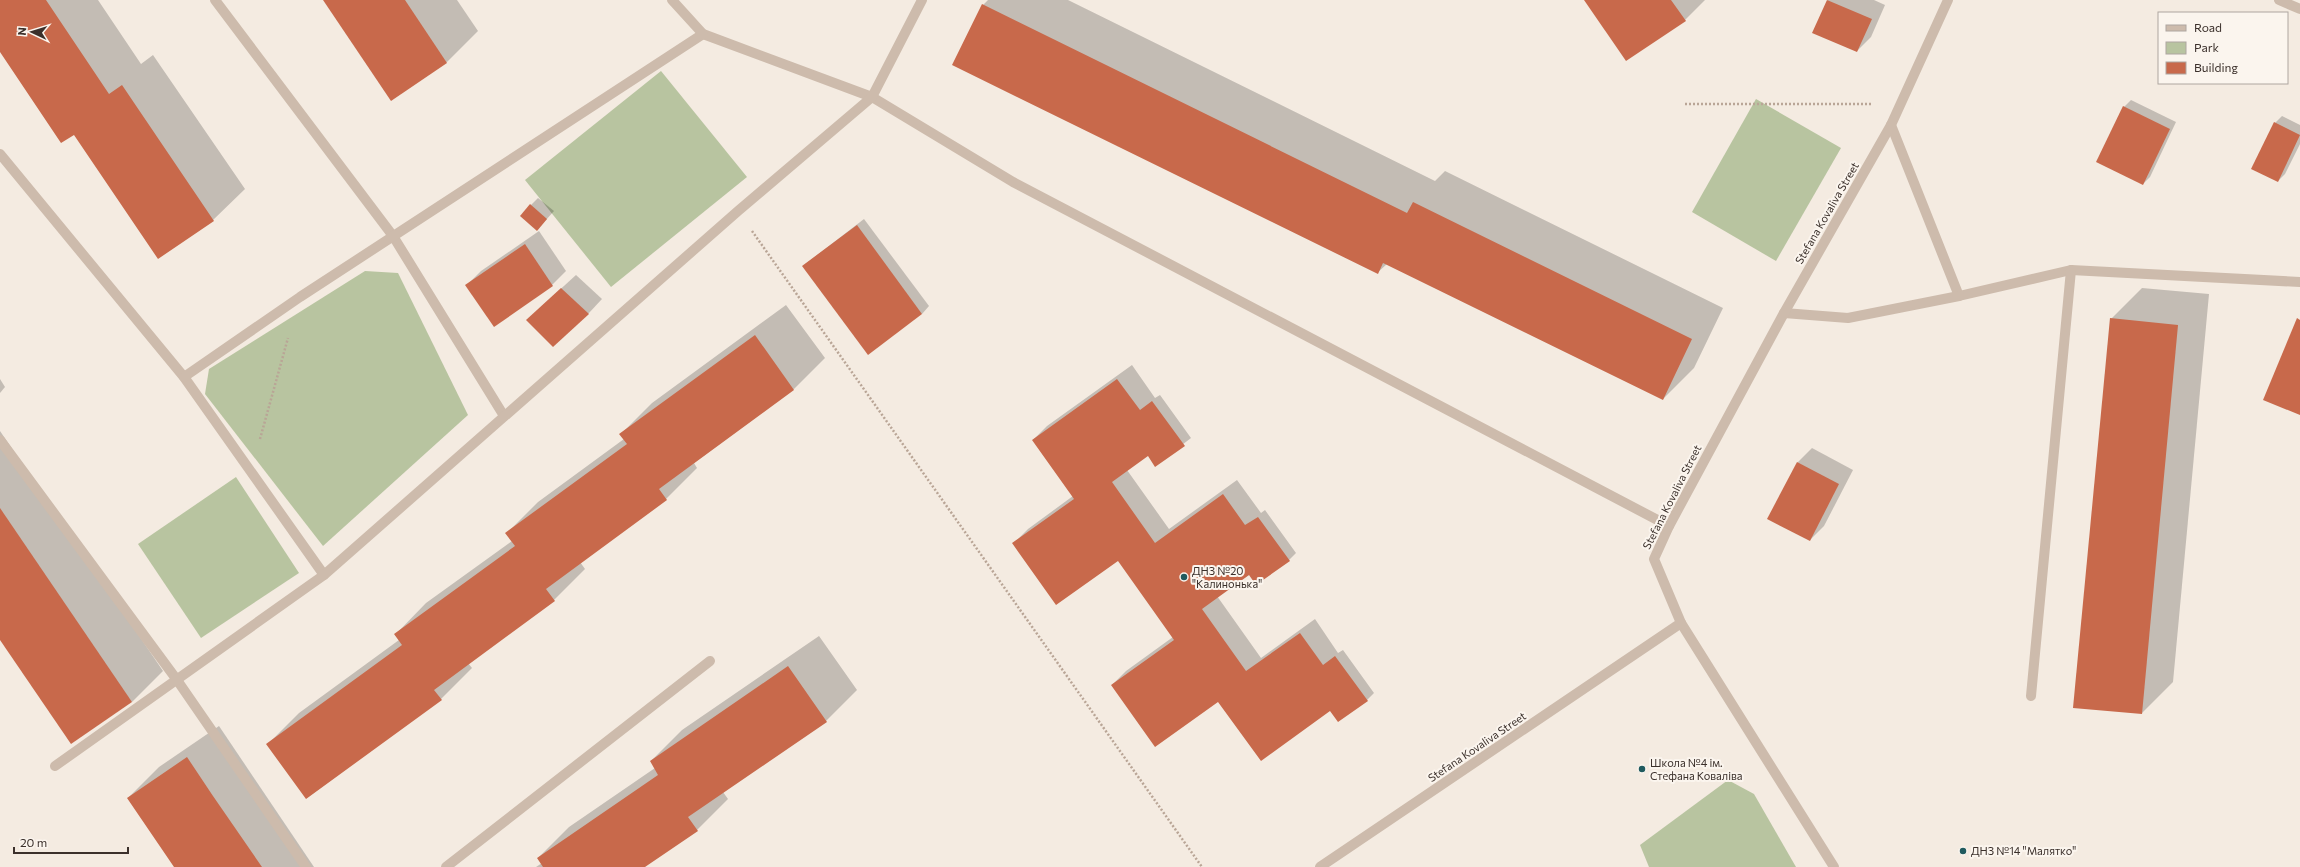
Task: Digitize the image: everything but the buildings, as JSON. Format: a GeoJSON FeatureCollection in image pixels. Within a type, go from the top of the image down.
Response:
{"type":"FeatureCollection","features":[{"type":"Feature","properties":{"kind":"street"},"geometry":{"type":"LineString","coordinates":[[215,0],[393,236],[504,416]]}},
{"type":"Feature","properties":{"kind":"street"},"geometry":{"type":"LineString","coordinates":[[672,0],[703,34],[872,97],[1013,182],[1669,526]]}},
{"type":"Feature","properties":{"kind":"street"},"geometry":{"type":"LineString","coordinates":[[55,766],[324,575],[738,211],[872,97],[922,0]]}},
{"type":"Feature","properties":{"kind":"street","name":"Stefana Kovaliva Street"},"geometry":{"type":"LineString","coordinates":[[1320,867],[1682,623],[1654,559],[1669,526],[1784,313],[1891,125],[1948,0]]}},
{"type":"Feature","properties":{"kind":"street"},"geometry":{"type":"LineString","coordinates":[[2279,0],[2300,9]]}},
{"type":"Feature","properties":{"kind":"street"},"geometry":{"type":"LineString","coordinates":[[184,377],[300,297],[703,34]]}},
{"type":"Feature","properties":{"kind":"street"},"geometry":{"type":"LineString","coordinates":[[1891,125],[1959,296]]}},
{"type":"Feature","properties":{"kind":"street"},"geometry":{"type":"LineString","coordinates":[[0,154],[184,377],[324,575]]}},
{"type":"Feature","properties":{"kind":"street"},"geometry":{"type":"LineString","coordinates":[[2031,696],[2070,270]]}},
{"type":"Feature","properties":{"kind":"street"},"geometry":{"type":"LineString","coordinates":[[1784,313],[1848,318],[1959,296],[2070,270],[2300,282]]}},
{"type":"Feature","properties":{"kind":"street"},"geometry":{"type":"LineString","coordinates":[[0,440],[177,680],[306,867]]}},
{"type":"Feature","properties":{"kind":"street"},"geometry":{"type":"LineString","coordinates":[[1682,623],[1834,867]]}},
{"type":"Feature","properties":{"kind":"street"},"geometry":{"type":"LineString","coordinates":[[446,867],[710,661]]}},
{"type":"Feature","properties":{"kind":"path"},"geometry":{"type":"LineString","coordinates":[[1685,104],[1900,104]]}},
{"type":"Feature","properties":{"kind":"path"},"geometry":{"type":"LineString","coordinates":[[738,211],[1202,867]]}},
{"type":"Feature","properties":{"kind":"path"},"geometry":{"type":"LineString","coordinates":[[251,470],[300,297]]}},
{"type":"Feature","properties":{"kind":"green space"},"geometry":{"type":"Polygon","coordinates":[[[661,71],[747,177],[611,287],[525,180],[661,71]]]}},
{"type":"Feature","properties":{"kind":"green space"},"geometry":{"type":"Polygon","coordinates":[[[1756,99],[1841,148],[1776,261],[1692,212],[1756,99]]]}},
{"type":"Feature","properties":{"kind":"green space"},"geometry":{"type":"Polygon","coordinates":[[[365,271],[398,273],[468,415],[323,546],[205,394],[209,369],[365,271]]]}},
{"type":"Feature","properties":{"kind":"green space"},"geometry":{"type":"Polygon","coordinates":[[[236,477],[299,573],[201,638],[138,544],[236,477]]]}},
{"type":"Feature","properties":{"kind":"green space"},"geometry":{"type":"Polygon","coordinates":[[[1728,780],[1754,794],[1796,867],[1649,867],[1640,845],[1728,780]]]}},
{"type":"Feature","properties":{"kind":"place","name":"ДНЗ №20 \"Калинонька\""},"geometry":{"type":"Point","coordinates":[1184,577]}},
{"type":"Feature","properties":{"kind":"place","name":"Школа №4 ім. Стефана Коваліва"},"geometry":{"type":"Point","coordinates":[1642,769]}},
{"type":"Feature","properties":{"kind":"place","name":"ДНЗ №14 \"Малятко\""},"geometry":{"type":"Point","coordinates":[1963,851]}}]}
